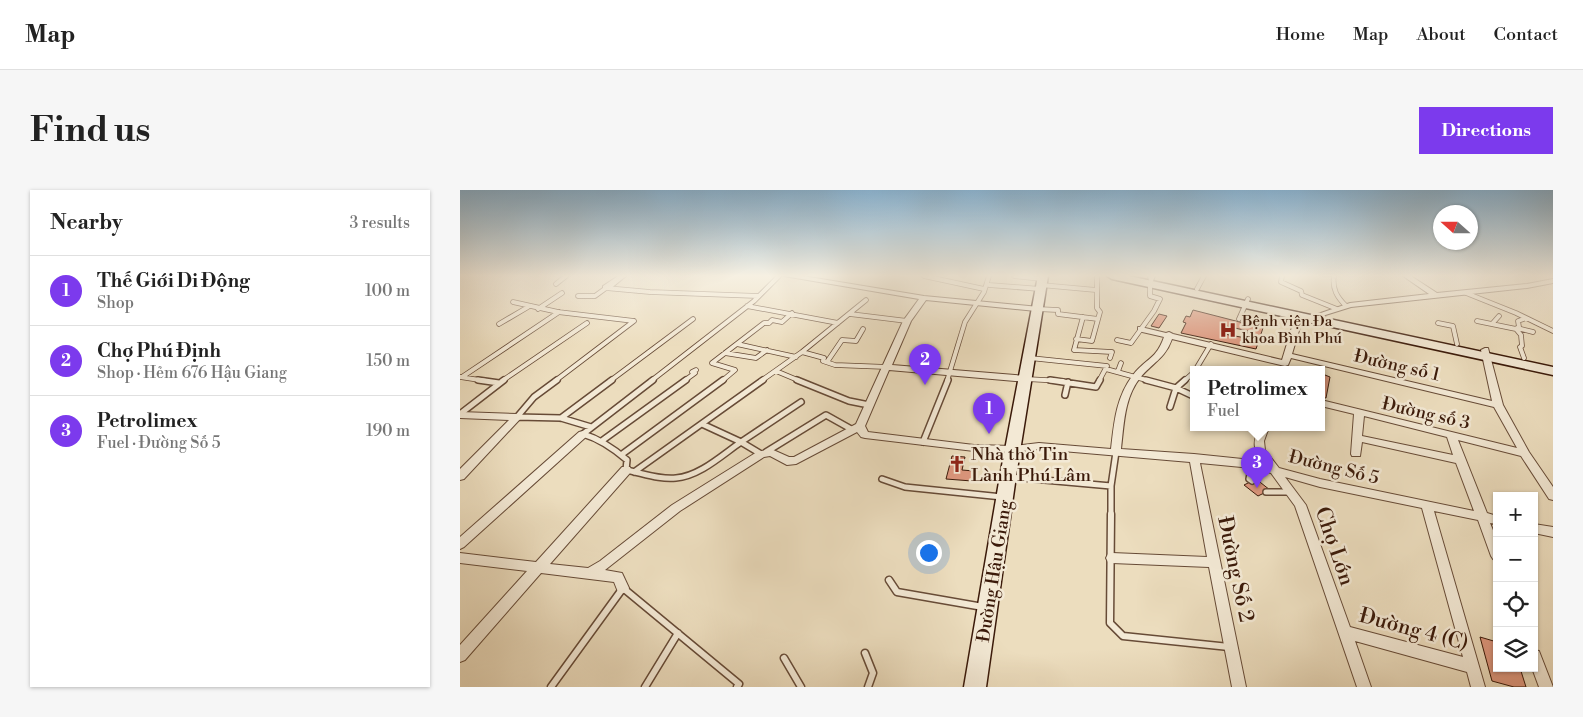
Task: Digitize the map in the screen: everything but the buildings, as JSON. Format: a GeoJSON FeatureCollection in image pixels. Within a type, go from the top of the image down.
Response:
{"type":"FeatureCollection","features":[{"type":"Feature","properties":{"kind":"main road","name":"Đường Hậu Giang"},"geometry":{"type":"LineString","coordinates":[[975,687],[1038,299]]}},
{"type":"Feature","properties":{"kind":"main road"},"geometry":{"type":"LineString","coordinates":[[1232,299],[1485,354],[1553,371]]}},
{"type":"Feature","properties":{"kind":"main road"},"geometry":{"type":"LineString","coordinates":[[1234,299],[1248,303]]}},
{"type":"Feature","properties":{"kind":"main road"},"geometry":{"type":"LineString","coordinates":[[1300,314],[1319,315],[1457,344],[1485,354],[1524,358],[1553,364]]}},
{"type":"Feature","properties":{"kind":"street"},"geometry":{"type":"LineString","coordinates":[[590,573],[604,565],[676,508],[764,453],[775,453],[787,461],[796,460],[855,428],[869,405],[907,321],[923,299]]}},
{"type":"Feature","properties":{"kind":"street"},"geometry":{"type":"LineString","coordinates":[[935,299],[1036,309]]}},
{"type":"Feature","properties":{"kind":"street"},"geometry":{"type":"LineString","coordinates":[[1319,315],[1346,306],[1401,299]]}},
{"type":"Feature","properties":{"kind":"street"},"geometry":{"type":"LineString","coordinates":[[1285,363],[1300,314]]}},
{"type":"Feature","properties":{"kind":"street","name":"Đường số 1"},"geometry":{"type":"LineString","coordinates":[[1142,329],[1300,366]]}},
{"type":"Feature","properties":{"kind":"street"},"geometry":{"type":"LineString","coordinates":[[1116,452],[1120,412],[1125,397],[1137,376],[1158,358],[1164,350],[1169,334]]}},
{"type":"Feature","properties":{"kind":"street"},"geometry":{"type":"LineString","coordinates":[[1485,354],[1498,405],[1525,453],[1553,496]]}},
{"type":"Feature","properties":{"kind":"street"},"geometry":{"type":"LineString","coordinates":[[887,366],[1026,379]]}},
{"type":"Feature","properties":{"kind":"street","name":"Đường số 1"},"geometry":{"type":"LineString","coordinates":[[1325,371],[1498,405]]}},
{"type":"Feature","properties":{"kind":"street","name":"Đường số 3"},"geometry":{"type":"LineString","coordinates":[[1325,405],[1525,453]]}},
{"type":"Feature","properties":{"kind":"street"},"geometry":{"type":"LineString","coordinates":[[460,414],[517,418]]}},
{"type":"Feature","properties":{"kind":"street"},"geometry":{"type":"LineString","coordinates":[[1356,454],[1359,414]]}},
{"type":"Feature","properties":{"kind":"street"},"geometry":{"type":"LineString","coordinates":[[460,476],[517,418]]}},
{"type":"Feature","properties":{"kind":"street","name":"Đường Số 5"},"geometry":{"type":"LineString","coordinates":[[855,428],[870,437],[974,448],[1013,449],[1040,446],[1252,464],[1320,484],[1493,519]]}},
{"type":"Feature","properties":{"kind":"street"},"geometry":{"type":"LineString","coordinates":[[460,544],[587,430]]}},
{"type":"Feature","properties":{"kind":"street","name":"Chợ Lớn"},"geometry":{"type":"LineString","coordinates":[[1263,431],[1259,445],[1262,455],[1292,492],[1300,506],[1364,687]]}},
{"type":"Feature","properties":{"kind":"street"},"geometry":{"type":"LineString","coordinates":[[1451,435],[1493,545]]}},
{"type":"Feature","properties":{"kind":"street"},"geometry":{"type":"LineString","coordinates":[[1358,438],[1461,460]]}},
{"type":"Feature","properties":{"kind":"street","name":"Đường Số 2"},"geometry":{"type":"LineString","coordinates":[[1194,458],[1239,687]]}},
{"type":"Feature","properties":{"kind":"street"},"geometry":{"type":"LineString","coordinates":[[460,655],[539,566],[630,471]]}},
{"type":"Feature","properties":{"kind":"street"},"geometry":{"type":"LineString","coordinates":[[1427,506],[1478,687]]}},
{"type":"Feature","properties":{"kind":"street"},"geometry":{"type":"LineString","coordinates":[[1538,529],[1553,532]]}},
{"type":"Feature","properties":{"kind":"street"},"geometry":{"type":"LineString","coordinates":[[460,558],[618,577],[623,588]]}},
{"type":"Feature","properties":{"kind":"street"},"geometry":{"type":"LineString","coordinates":[[1112,558],[1214,562]]}},
{"type":"Feature","properties":{"kind":"street","name":"Đường 4 (C)"},"geometry":{"type":"LineString","coordinates":[[1344,632],[1473,667]]}},
{"type":"Feature","properties":{"kind":"street"},"geometry":{"type":"LineString","coordinates":[[1538,664],[1548,684]]}},
{"type":"Feature","properties":{"kind":"lane"},"geometry":{"type":"LineString","coordinates":[[537,309],[552,299]]}},
{"type":"Feature","properties":{"kind":"lane"},"geometry":{"type":"LineString","coordinates":[[587,430],[754,299]]}},
{"type":"Feature","properties":{"kind":"lane"},"geometry":{"type":"LineString","coordinates":[[923,442],[950,372],[968,316],[980,299]]}},
{"type":"Feature","properties":{"kind":"lane"},"geometry":{"type":"LineString","coordinates":[[1076,339],[1092,342],[1100,312],[1097,308],[1097,299]]}},
{"type":"Feature","properties":{"kind":"lane"},"geometry":{"type":"LineString","coordinates":[[1117,340],[1131,343],[1160,299]]}},
{"type":"Feature","properties":{"kind":"lane"},"geometry":{"type":"LineString","coordinates":[[1312,299],[1337,309]]}},
{"type":"Feature","properties":{"kind":"lane"},"geometry":{"type":"LineString","coordinates":[[1339,299],[1346,306]]}},
{"type":"Feature","properties":{"kind":"lane"},"geometry":{"type":"LineString","coordinates":[[1483,299],[1553,331]]}},
{"type":"Feature","properties":{"kind":"lane"},"geometry":{"type":"LineString","coordinates":[[630,471],[702,424],[796,357],[866,300]]}},
{"type":"Feature","properties":{"kind":"lane"},"geometry":{"type":"LineString","coordinates":[[513,302],[537,309],[603,315],[634,321],[534,397],[517,418]]}},
{"type":"Feature","properties":{"kind":"lane"},"geometry":{"type":"LineString","coordinates":[[1239,319],[1248,303]]}},
{"type":"Feature","properties":{"kind":"lane"},"geometry":{"type":"LineString","coordinates":[[746,306],[838,323]]}},
{"type":"Feature","properties":{"kind":"lane"},"geometry":{"type":"LineString","coordinates":[[499,324],[528,307]]}},
{"type":"Feature","properties":{"kind":"lane"},"geometry":{"type":"LineString","coordinates":[[1036,309],[1058,310],[1058,314],[1098,319]]}},
{"type":"Feature","properties":{"kind":"lane"},"geometry":{"type":"LineString","coordinates":[[461,377],[559,312]]}},
{"type":"Feature","properties":{"kind":"lane"},"geometry":{"type":"LineString","coordinates":[[621,455],[709,392],[735,370],[712,363],[764,323],[772,320],[782,322],[792,313]]}},
{"type":"Feature","properties":{"kind":"lane"},"geometry":{"type":"LineString","coordinates":[[850,314],[907,321]]}},
{"type":"Feature","properties":{"kind":"lane"},"geometry":{"type":"LineString","coordinates":[[1492,324],[1499,316]]}},
{"type":"Feature","properties":{"kind":"lane"},"geometry":{"type":"LineString","coordinates":[[1083,317],[1074,350],[1112,352],[1110,358]]}},
{"type":"Feature","properties":{"kind":"lane"},"geometry":{"type":"LineString","coordinates":[[561,418],[693,318]]}},
{"type":"Feature","properties":{"kind":"lane"},"geometry":{"type":"LineString","coordinates":[[1524,358],[1520,347],[1522,346],[1522,341],[1517,329],[1518,321],[1527,318]]}},
{"type":"Feature","properties":{"kind":"lane"},"geometry":{"type":"LineString","coordinates":[[1477,321],[1533,332]]}},
{"type":"Feature","properties":{"kind":"lane"},"geometry":{"type":"LineString","coordinates":[[460,414],[499,383],[587,323]]}},
{"type":"Feature","properties":{"kind":"lane"},"geometry":{"type":"LineString","coordinates":[[1438,323],[1453,326],[1457,344]]}},
{"type":"Feature","properties":{"kind":"lane"},"geometry":{"type":"LineString","coordinates":[[827,362],[842,340],[856,341],[863,329]]}},
{"type":"Feature","properties":{"kind":"lane"},"geometry":{"type":"LineString","coordinates":[[737,344],[796,357]]}},
{"type":"Feature","properties":{"kind":"lane"},"geometry":{"type":"LineString","coordinates":[[1198,366],[1212,344]]}},
{"type":"Feature","properties":{"kind":"lane"},"geometry":{"type":"LineString","coordinates":[[725,353],[756,358],[768,350]]}},
{"type":"Feature","properties":{"kind":"lane"},"geometry":{"type":"LineString","coordinates":[[802,352],[824,358],[823,361],[835,365],[887,366]]}},
{"type":"Feature","properties":{"kind":"lane"},"geometry":{"type":"LineString","coordinates":[[1026,379],[1068,382],[1096,387],[1108,366],[1030,358]]}},
{"type":"Feature","properties":{"kind":"lane"},"geometry":{"type":"LineString","coordinates":[[1118,371],[1121,363]]}},
{"type":"Feature","properties":{"kind":"lane"},"geometry":{"type":"LineString","coordinates":[[1106,369],[1137,376],[1176,388],[1190,395]]}},
{"type":"Feature","properties":{"kind":"lane"},"geometry":{"type":"LineString","coordinates":[[603,440],[695,373],[692,372],[696,370]]}},
{"type":"Feature","properties":{"kind":"lane"},"geometry":{"type":"LineString","coordinates":[[776,371],[849,402],[869,405]]}},
{"type":"Feature","properties":{"kind":"lane"},"geometry":{"type":"LineString","coordinates":[[461,377],[499,383]]}},
{"type":"Feature","properties":{"kind":"lane"},"geometry":{"type":"LineString","coordinates":[[1170,407],[1176,388],[1190,380]]}},
{"type":"Feature","properties":{"kind":"lane"},"geometry":{"type":"LineString","coordinates":[[1065,394],[1068,382]]}},
{"type":"Feature","properties":{"kind":"lane"},"geometry":{"type":"LineString","coordinates":[[630,471],[677,478],[689,474],[711,462],[801,402]]}},
{"type":"Feature","properties":{"kind":"lane"},"geometry":{"type":"LineString","coordinates":[[702,424],[764,453],[826,414],[855,428]]}},
{"type":"Feature","properties":{"kind":"lane"},"geometry":{"type":"LineString","coordinates":[[517,418],[561,418],[587,430],[603,440],[627,460],[630,471]]}},
{"type":"Feature","properties":{"kind":"lane"},"geometry":{"type":"LineString","coordinates":[[1116,452],[1111,486],[1112,558],[1110,623],[1123,636],[1232,647]]}},
{"type":"Feature","properties":{"kind":"lane"},"geometry":{"type":"LineString","coordinates":[[1252,464],[1249,479],[1252,481]]}},
{"type":"Feature","properties":{"kind":"lane"},"geometry":{"type":"LineString","coordinates":[[1008,476],[1111,486]]}},
{"type":"Feature","properties":{"kind":"lane"},"geometry":{"type":"LineString","coordinates":[[882,479],[905,487],[1005,498]]}},
{"type":"Feature","properties":{"kind":"lane"},"geometry":{"type":"LineString","coordinates":[[1266,492],[1292,492]]}},
{"type":"Feature","properties":{"kind":"lane"},"geometry":{"type":"LineString","coordinates":[[889,580],[897,592],[989,608]]}},
{"type":"Feature","properties":{"kind":"lane"},"geometry":{"type":"LineString","coordinates":[[551,687],[623,588],[739,684],[737,687]]}},
{"type":"Feature","properties":{"kind":"lane"},"geometry":{"type":"LineString","coordinates":[[645,687],[678,633]]}},
{"type":"Feature","properties":{"kind":"lane"},"geometry":{"type":"LineString","coordinates":[[865,653],[873,673],[868,687]]}},
{"type":"Feature","properties":{"kind":"lane"},"geometry":{"type":"LineString","coordinates":[[784,658],[801,687]]}},
{"type":"Feature","properties":{"kind":"place","name":"Bệnh viện Đa khoa Bình Phú"},"geometry":{"type":"Point","coordinates":[1228,330]}},
{"type":"Feature","properties":{"kind":"place","name":"Chợ Phú Định"},"geometry":{"type":"Point","coordinates":[925,385]}},
{"type":"Feature","properties":{"kind":"place","name":"Thế Giới Di Động"},"geometry":{"type":"Point","coordinates":[989,434]}},
{"type":"Feature","properties":{"kind":"place","name":"Nhà thờ Tin Lành Phú Lâm"},"geometry":{"type":"Point","coordinates":[957,464]}},
{"type":"Feature","properties":{"kind":"place","name":"Petrolimex"},"geometry":{"type":"Point","coordinates":[1257,488]}}]}
